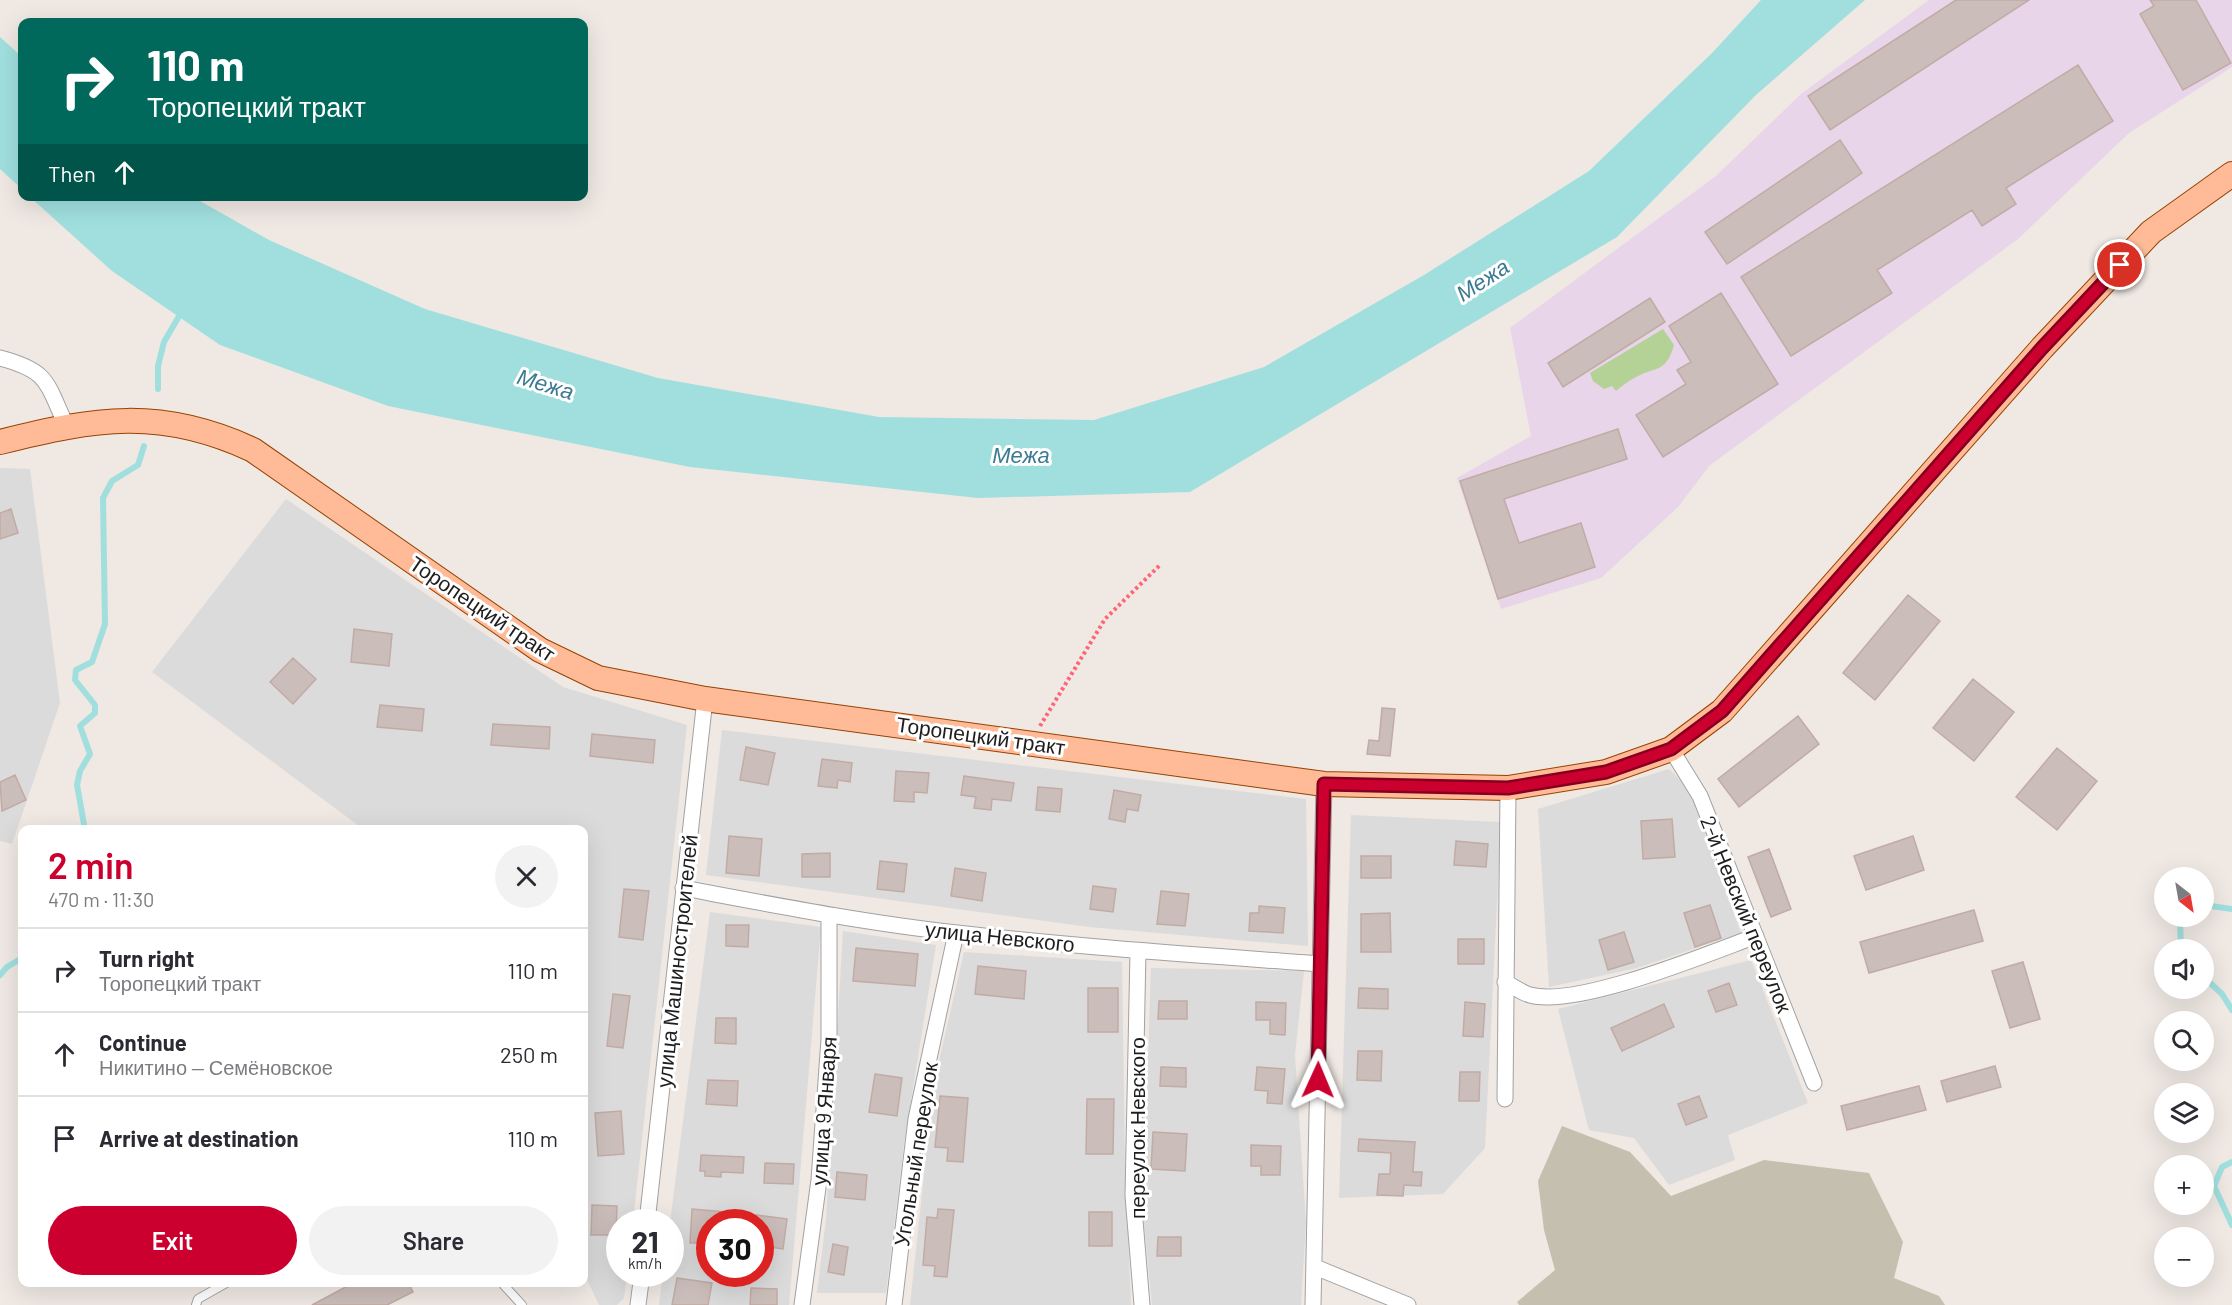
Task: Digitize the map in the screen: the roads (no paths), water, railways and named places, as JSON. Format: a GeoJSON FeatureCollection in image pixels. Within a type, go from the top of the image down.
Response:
{"type":"FeatureCollection","features":[{"type":"Feature","properties":{"kind":"main road","name":"Торопецкий тракт"},"geometry":{"type":"LineString","coordinates":[[0,442],[66,425],[116,420],[159,421],[224,436],[253,450],[540,650],[598,678],[705,699],[1324,784],[1508,788],[1606,772],[1671,749],[1722,711],[2042,348],[2151,232],[2232,174]]}},
{"type":"Feature","properties":{"kind":"street"},"geometry":{"type":"LineString","coordinates":[[0,358],[29,366],[46,382],[66,425]]}},
{"type":"Feature","properties":{"kind":"street","name":"улица Машиностроителей"},"geometry":{"type":"LineString","coordinates":[[648,1209],[705,699]]}},
{"type":"Feature","properties":{"kind":"street","name":"2-й Невский переулок"},"geometry":{"type":"LineString","coordinates":[[1671,749],[1700,796],[1814,1083]]}},
{"type":"Feature","properties":{"kind":"street"},"geometry":{"type":"LineString","coordinates":[[1313,1305],[1324,784]]}},
{"type":"Feature","properties":{"kind":"street"},"geometry":{"type":"LineString","coordinates":[[1505,1098],[1508,788]]}},
{"type":"Feature","properties":{"kind":"street","name":"улица Невского"},"geometry":{"type":"LineString","coordinates":[[683,888],[829,915],[956,933],[1138,951],[1320,964]]}},
{"type":"Feature","properties":{"kind":"street","name":"улица 9 Января"},"geometry":{"type":"LineString","coordinates":[[802,1305],[820,1168],[829,1039],[829,915]]}},
{"type":"Feature","properties":{"kind":"street","name":"Угольный переулок"},"geometry":{"type":"LineString","coordinates":[[894,1305],[916,1119],[956,933]]}},
{"type":"Feature","properties":{"kind":"street"},"geometry":{"type":"LineString","coordinates":[[1505,982],[1531,995],[1581,995],[1687,962],[1756,936]]}},
{"type":"Feature","properties":{"kind":"street","name":"переулок Невского"},"geometry":{"type":"LineString","coordinates":[[1138,951],[1133,1196],[1142,1305]]}},
{"type":"Feature","properties":{"kind":"street"},"geometry":{"type":"LineString","coordinates":[[1315,1267],[1408,1305]]}},
{"type":"Feature","properties":{"kind":"street"},"geometry":{"type":"LineString","coordinates":[[638,1305],[640,1287]]}},
{"type":"Feature","properties":{"kind":"lane"},"geometry":{"type":"LineString","coordinates":[[196,1305],[198,1299],[219,1287]]}},
{"type":"Feature","properties":{"kind":"lane"},"geometry":{"type":"LineString","coordinates":[[506,1287],[522,1305]]}},
{"type":"Feature","properties":{"kind":"water","name":"Межа"},"geometry":{"type":"Polygon","coordinates":[[[1761,0],[1865,0],[1756,95],[1617,237],[1190,492],[978,498],[690,467],[388,406],[220,345],[112,271],[34,201],[200,201],[269,240],[425,309],[658,378],[879,417],[1094,420],[1264,367],[1424,275],[1589,171],[1712,53],[1761,0]]]}},
{"type":"Feature","properties":{"kind":"water"},"geometry":{"type":"Polygon","coordinates":[[[0,37],[18,53],[18,185],[0,169],[0,37]]]}},
{"type":"Feature","properties":{"kind":"waterway"},"geometry":{"type":"LineString","coordinates":[[158,389],[158,366],[164,342],[182,311]]}},
{"type":"Feature","properties":{"kind":"waterway"},"geometry":{"type":"LineString","coordinates":[[84,825],[77,785],[80,771],[90,754],[80,726],[95,713],[95,705],[75,680],[76,670],[92,662],[105,624],[103,498],[112,481],[138,465],[144,446]]}},
{"type":"Feature","properties":{"kind":"waterway"},"geometry":{"type":"LineString","coordinates":[[2214,906],[2232,909]]}},
{"type":"Feature","properties":{"kind":"waterway"},"geometry":{"type":"LineString","coordinates":[[2180,927],[2181,939]]}},
{"type":"Feature","properties":{"kind":"waterway"},"geometry":{"type":"LineString","coordinates":[[0,975],[7,967],[18,960]]}},
{"type":"Feature","properties":{"kind":"waterway"},"geometry":{"type":"LineString","coordinates":[[2214,986],[2232,1010]]}},
{"type":"Feature","properties":{"kind":"waterway"},"geometry":{"type":"LineString","coordinates":[[2232,1162],[2222,1167],[2214,1186],[2232,1225]]}}]}
